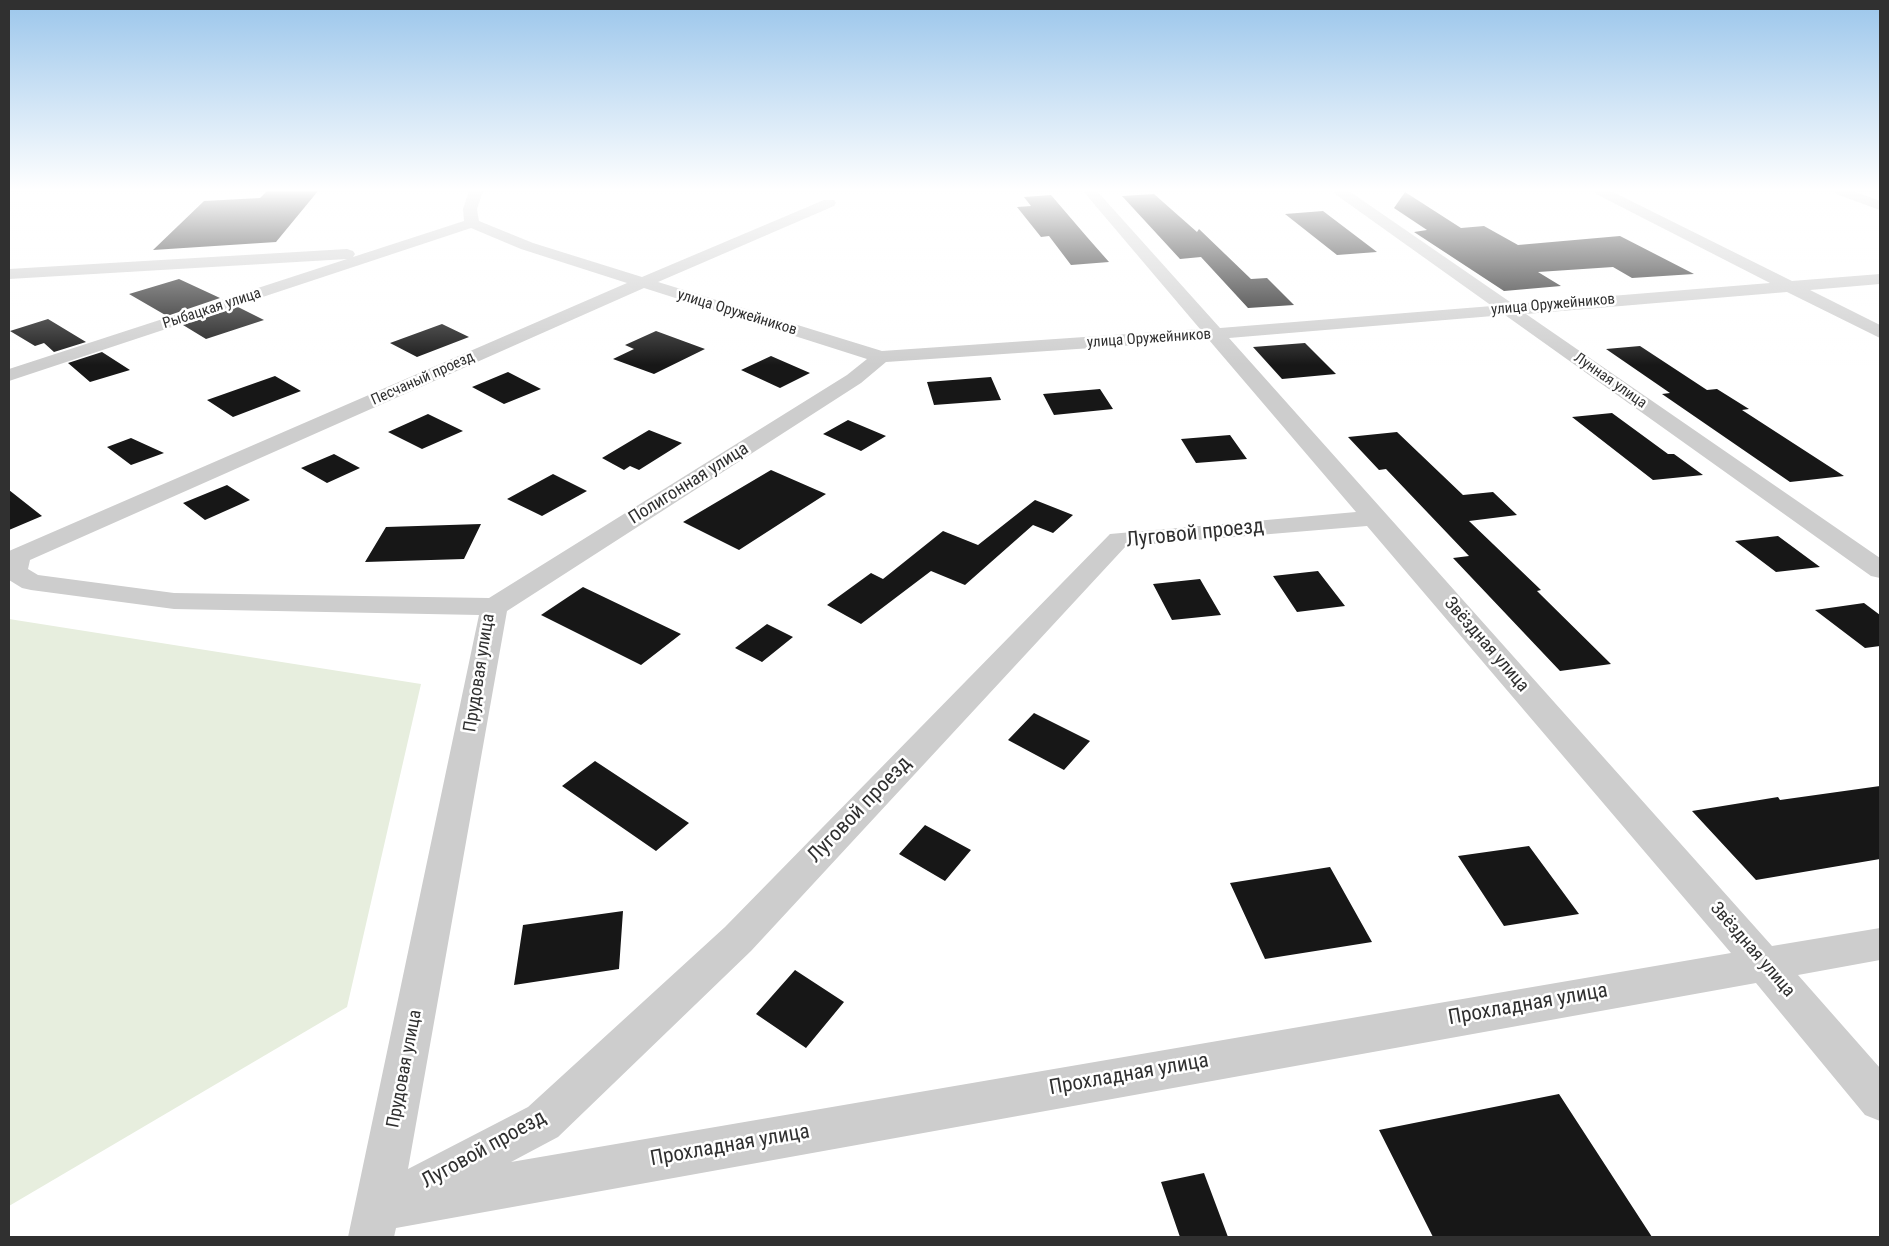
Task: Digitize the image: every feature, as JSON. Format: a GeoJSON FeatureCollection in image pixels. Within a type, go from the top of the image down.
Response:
{"type":"FeatureCollection","features":[{"type":"Feature","properties":{"kind":"street","name":"Рыбацкая улица"},"geometry":{"type":"LineString","coordinates":[[9,375],[394,249]]}},
{"type":"Feature","properties":{"kind":"street","name":"улица Оружейников"},"geometry":{"type":"LineString","coordinates":[[537,249],[881,358],[1215,334],[1880,279]]}},
{"type":"Feature","properties":{"kind":"street","name":"Песчаный проезд"},"geometry":{"type":"LineString","coordinates":[[14,558],[722,249]]}},
{"type":"Feature","properties":{"kind":"street","name":"Звёздная улица"},"geometry":{"type":"LineString","coordinates":[[1141,249],[1764,964],[1880,1100]]}},
{"type":"Feature","properties":{"kind":"street","name":"Лунная улица"},"geometry":{"type":"LineString","coordinates":[[1423,249],[1880,570]]}},
{"type":"Feature","properties":{"kind":"street"},"geometry":{"type":"LineString","coordinates":[[1717,249],[1880,332]]}},
{"type":"Feature","properties":{"kind":"street"},"geometry":{"type":"LineString","coordinates":[[9,274],[386,252]]}},
{"type":"Feature","properties":{"kind":"street","name":"Полигонная улица"},"geometry":{"type":"LineString","coordinates":[[494,607],[854,380],[881,358]]}},
{"type":"Feature","properties":{"kind":"street","name":"Луговой проезд"},"geometry":{"type":"LineString","coordinates":[[374,1222],[544,1122],[738,939],[1119,539],[1374,518]]}},
{"type":"Feature","properties":{"kind":"street","name":"Прудовая улица"},"geometry":{"type":"LineString","coordinates":[[14,558],[14,572],[31,582],[174,601],[494,607],[374,1222]]}},
{"type":"Feature","properties":{"kind":"street","name":"Прохладная улица"},"geometry":{"type":"LineString","coordinates":[[374,1222],[1880,944]]}},
{"type":"Feature","properties":{"kind":"green space"},"geometry":{"type":"Polygon","coordinates":[[[9,619],[421,684],[347,1007],[9,1206],[9,619]]]}},
{"type":"Feature","properties":{"kind":"building"},"geometry":{"type":"Polygon","coordinates":[[[1059,249],[1098,249],[1109,262],[1071,265],[1059,249]]]}},
{"type":"Feature","properties":{"kind":"building"},"geometry":{"type":"Polygon","coordinates":[[[1171,249],[1220,249],[1251,279],[1267,278],[1294,305],[1248,308],[1201,257],[1180,259],[1171,249]]]}},
{"type":"Feature","properties":{"kind":"building"},"geometry":{"type":"Polygon","coordinates":[[[1330,249],[1373,249],[1377,252],[1337,255],[1330,249]]]}},
{"type":"Feature","properties":{"kind":"building"},"geometry":{"type":"Polygon","coordinates":[[[1440,249],[1646,249],[1694,274],[1632,278],[1613,267],[1538,272],[1561,286],[1504,291],[1440,249]]]}},
{"type":"Feature","properties":{"kind":"building"},"geometry":{"type":"Polygon","coordinates":[[[179,279],[220,298],[167,316],[129,294],[179,279]]]}},
{"type":"Feature","properties":{"kind":"building"},"geometry":{"type":"Polygon","coordinates":[[[238,307],[264,320],[206,339],[183,325],[238,307]]]}},
{"type":"Feature","properties":{"kind":"building"},"geometry":{"type":"Polygon","coordinates":[[[48,319],[86,342],[54,352],[44,343],[35,346],[10,331],[48,319]]]}},
{"type":"Feature","properties":{"kind":"building"},"geometry":{"type":"Polygon","coordinates":[[[442,324],[469,337],[417,357],[390,343],[442,324]]]}},
{"type":"Feature","properties":{"kind":"building"},"geometry":{"type":"Polygon","coordinates":[[[656,331],[705,349],[654,374],[613,359],[634,349],[625,345],[656,331]]]}},
{"type":"Feature","properties":{"kind":"building"},"geometry":{"type":"Polygon","coordinates":[[[1305,343],[1336,374],[1282,379],[1253,347],[1305,343]]]}},
{"type":"Feature","properties":{"kind":"building"},"geometry":{"type":"Polygon","coordinates":[[[1640,346],[1707,390],[1717,389],[1749,409],[1742,410],[1844,476],[1790,482],[1662,394],[1670,393],[1606,349],[1640,346]]]}},
{"type":"Feature","properties":{"kind":"building"},"geometry":{"type":"Polygon","coordinates":[[[102,352],[130,370],[90,382],[68,363],[102,352]]]}},
{"type":"Feature","properties":{"kind":"building"},"geometry":{"type":"Polygon","coordinates":[[[771,356],[810,373],[780,388],[741,370],[771,356]]]}},
{"type":"Feature","properties":{"kind":"building"},"geometry":{"type":"Polygon","coordinates":[[[508,372],[541,389],[504,404],[472,387],[508,372]]]}},
{"type":"Feature","properties":{"kind":"building"},"geometry":{"type":"Polygon","coordinates":[[[275,376],[301,391],[233,417],[207,400],[275,376]]]}},
{"type":"Feature","properties":{"kind":"building"},"geometry":{"type":"Polygon","coordinates":[[[991,377],[1001,400],[934,405],[927,382],[991,377]]]}},
{"type":"Feature","properties":{"kind":"building"},"geometry":{"type":"Polygon","coordinates":[[[1100,389],[1113,409],[1054,415],[1043,394],[1100,389]]]}},
{"type":"Feature","properties":{"kind":"building"},"geometry":{"type":"Polygon","coordinates":[[[1612,413],[1668,454],[1674,454],[1703,475],[1653,480],[1572,417],[1612,413]]]}},
{"type":"Feature","properties":{"kind":"building"},"geometry":{"type":"Polygon","coordinates":[[[428,414],[463,431],[422,449],[388,432],[428,414]]]}},
{"type":"Feature","properties":{"kind":"building"},"geometry":{"type":"Polygon","coordinates":[[[848,420],[886,436],[861,451],[823,434],[848,420]]]}},
{"type":"Feature","properties":{"kind":"building"},"geometry":{"type":"Polygon","coordinates":[[[649,430],[682,443],[639,470],[630,466],[624,470],[602,458],[649,430]]]}},
{"type":"Feature","properties":{"kind":"building"},"geometry":{"type":"Polygon","coordinates":[[[1397,432],[1463,495],[1493,492],[1517,515],[1469,521],[1541,590],[1537,591],[1611,664],[1560,671],[1453,558],[1469,556],[1386,469],[1379,470],[1348,437],[1397,432]]]}},
{"type":"Feature","properties":{"kind":"building"},"geometry":{"type":"Polygon","coordinates":[[[1230,435],[1247,459],[1196,463],[1181,439],[1230,435]]]}},
{"type":"Feature","properties":{"kind":"building"},"geometry":{"type":"Polygon","coordinates":[[[131,438],[164,453],[131,465],[107,447],[131,438]]]}},
{"type":"Feature","properties":{"kind":"building"},"geometry":{"type":"Polygon","coordinates":[[[334,454],[360,468],[327,483],[301,468],[334,454]]]}},
{"type":"Feature","properties":{"kind":"building"},"geometry":{"type":"Polygon","coordinates":[[[771,470],[826,494],[739,550],[683,522],[771,470]]]}},
{"type":"Feature","properties":{"kind":"building"},"geometry":{"type":"Polygon","coordinates":[[[553,474],[587,491],[542,516],[507,499],[553,474]]]}},
{"type":"Feature","properties":{"kind":"building"},"geometry":{"type":"Polygon","coordinates":[[[227,485],[250,500],[205,520],[183,503],[227,485]]]}},
{"type":"Feature","properties":{"kind":"building"},"geometry":{"type":"Polygon","coordinates":[[[9,490],[42,516],[9,530],[9,490]]]}},
{"type":"Feature","properties":{"kind":"building"},"geometry":{"type":"Polygon","coordinates":[[[1035,500],[1073,515],[1053,533],[1033,525],[965,585],[931,571],[861,624],[827,605],[871,573],[883,579],[943,531],[978,545],[1035,500]]]}},
{"type":"Feature","properties":{"kind":"building"},"geometry":{"type":"Polygon","coordinates":[[[481,524],[464,559],[365,562],[386,527],[481,524]]]}},
{"type":"Feature","properties":{"kind":"building"},"geometry":{"type":"Polygon","coordinates":[[[1778,536],[1820,567],[1776,572],[1735,541],[1778,536]]]}},
{"type":"Feature","properties":{"kind":"building"},"geometry":{"type":"Polygon","coordinates":[[[1318,571],[1345,606],[1297,612],[1273,576],[1318,571]]]}},
{"type":"Feature","properties":{"kind":"building"},"geometry":{"type":"Polygon","coordinates":[[[1200,579],[1221,615],[1172,620],[1153,584],[1200,579]]]}},
{"type":"Feature","properties":{"kind":"building"},"geometry":{"type":"Polygon","coordinates":[[[583,587],[681,634],[641,665],[541,615],[583,587]]]}},
{"type":"Feature","properties":{"kind":"building"},"geometry":{"type":"Polygon","coordinates":[[[1864,603],[1880,615],[1880,646],[1865,648],[1815,610],[1864,603]]]}},
{"type":"Feature","properties":{"kind":"building"},"geometry":{"type":"Polygon","coordinates":[[[767,624],[793,637],[762,662],[735,648],[767,624]]]}},
{"type":"Feature","properties":{"kind":"building"},"geometry":{"type":"Polygon","coordinates":[[[1034,713],[1090,741],[1064,770],[1008,740],[1034,713]]]}},
{"type":"Feature","properties":{"kind":"building"},"geometry":{"type":"Polygon","coordinates":[[[595,761],[689,823],[656,851],[562,786],[595,761]]]}},
{"type":"Feature","properties":{"kind":"building"},"geometry":{"type":"Polygon","coordinates":[[[1880,786],[1880,859],[1756,880],[1692,811],[1778,797],[1780,800],[1880,786]]]}},
{"type":"Feature","properties":{"kind":"building"},"geometry":{"type":"Polygon","coordinates":[[[925,825],[971,850],[945,881],[899,854],[925,825]]]}},
{"type":"Feature","properties":{"kind":"building"},"geometry":{"type":"Polygon","coordinates":[[[1529,846],[1579,914],[1504,926],[1458,856],[1529,846]]]}},
{"type":"Feature","properties":{"kind":"building"},"geometry":{"type":"Polygon","coordinates":[[[1330,867],[1372,942],[1265,959],[1230,883],[1330,867]]]}},
{"type":"Feature","properties":{"kind":"building"},"geometry":{"type":"Polygon","coordinates":[[[623,911],[619,969],[514,985],[523,925],[623,911]]]}},
{"type":"Feature","properties":{"kind":"building"},"geometry":{"type":"Polygon","coordinates":[[[795,970],[844,1002],[806,1048],[756,1014],[795,970]]]}},
{"type":"Feature","properties":{"kind":"building"},"geometry":{"type":"Polygon","coordinates":[[[1559,1094],[1652,1237],[1433,1237],[1379,1130],[1559,1094]]]}},
{"type":"Feature","properties":{"kind":"building"},"geometry":{"type":"Polygon","coordinates":[[[1204,1173],[1228,1237],[1180,1237],[1161,1182],[1204,1173]]]}}]}
